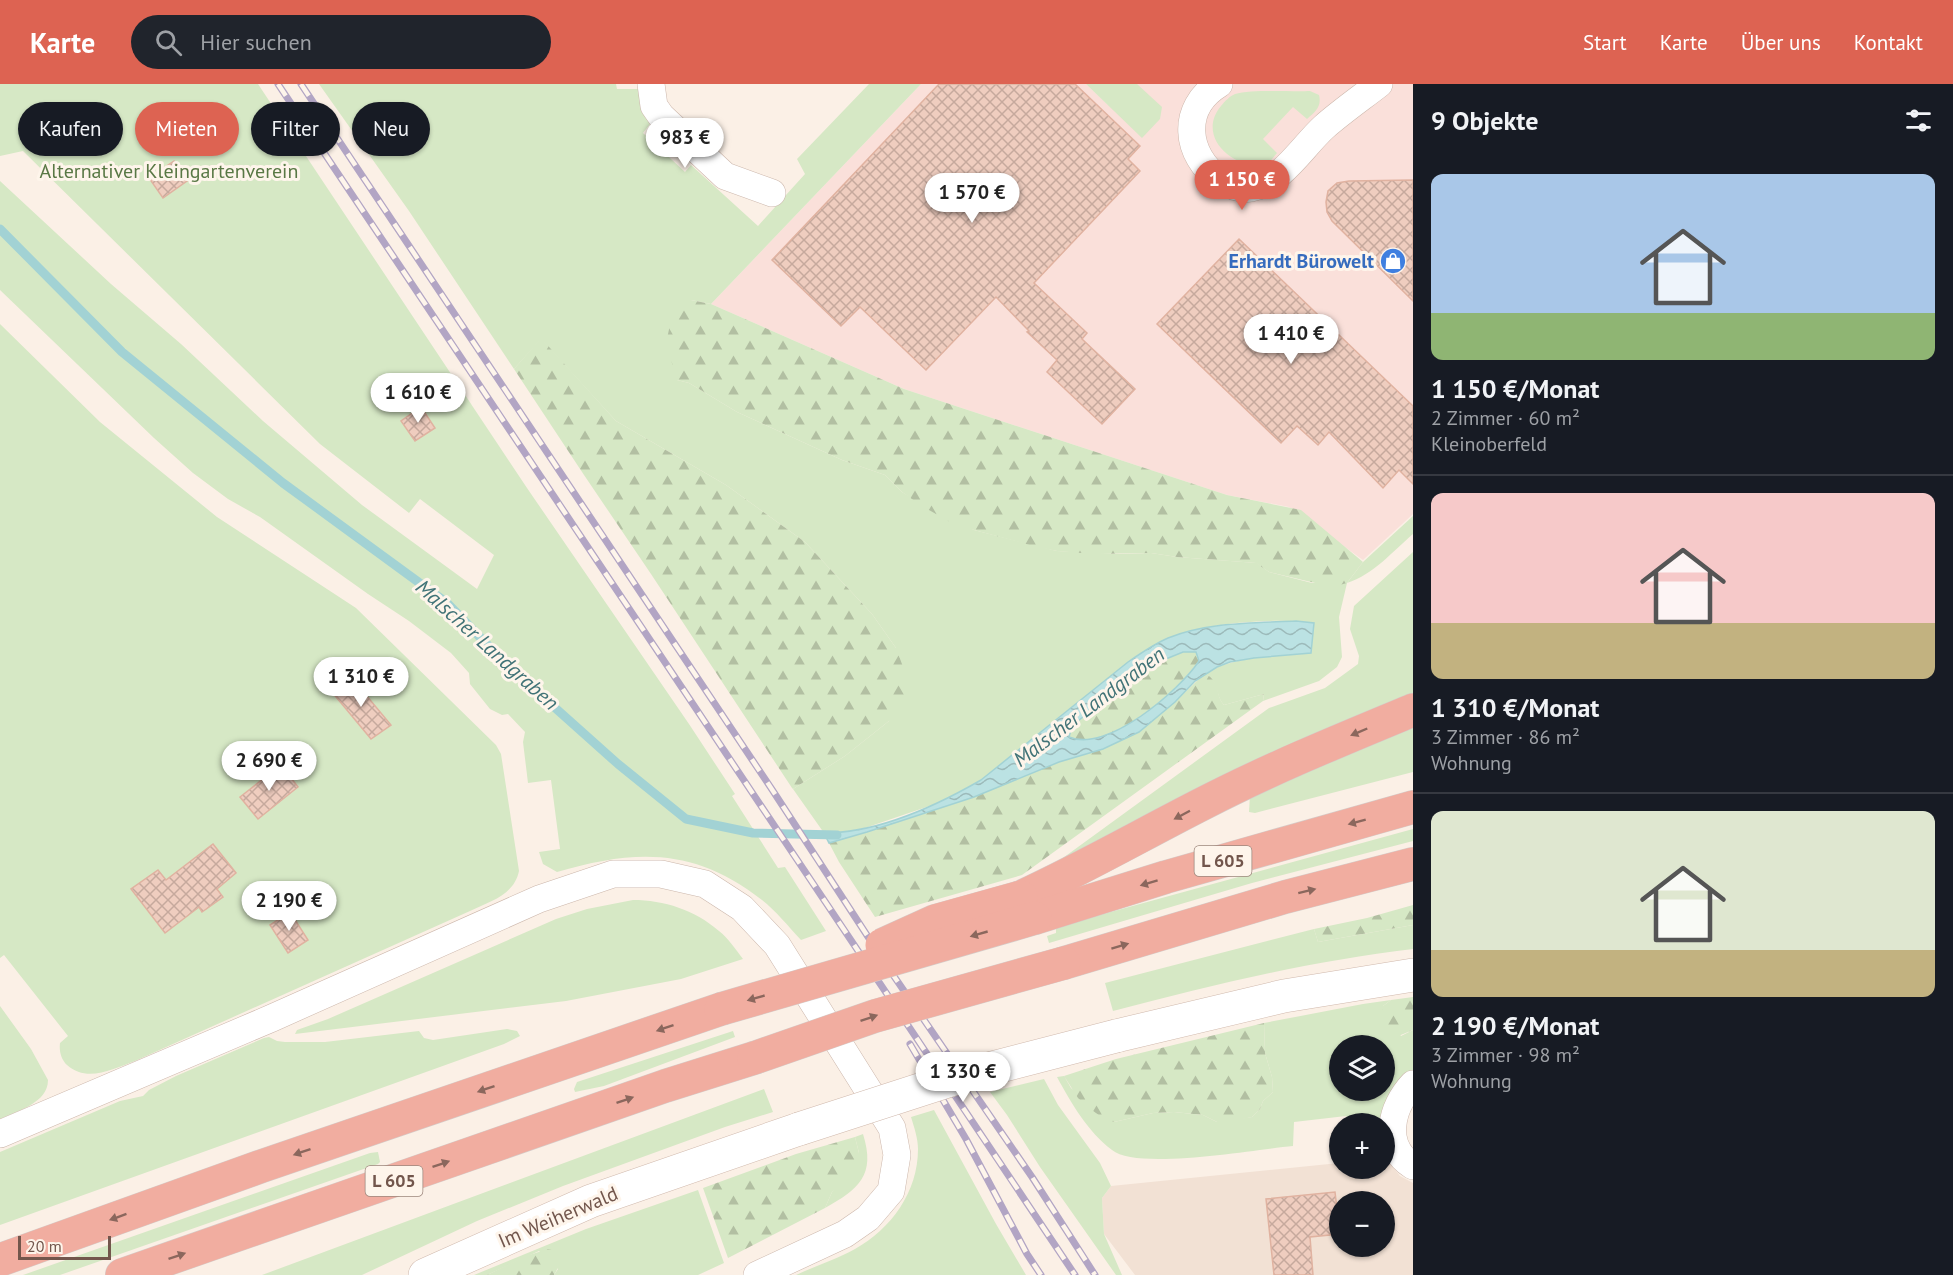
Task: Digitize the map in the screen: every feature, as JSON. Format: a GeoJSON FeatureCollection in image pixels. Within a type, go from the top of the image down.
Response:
{"type":"FeatureCollection","features":[{"type":"Feature","properties":{"kind":"highway"},"geometry":{"type":"LineString","coordinates":[[1028,907],[1067,876],[1206,802],[1340,740],[1413,710]]}},
{"type":"Feature","properties":{"kind":"highway","name":"L 605"},"geometry":{"type":"LineString","coordinates":[[0,1260],[262,1166],[721,1009],[832,977],[1028,907],[1166,877],[1413,807]]}},
{"type":"Feature","properties":{"kind":"highway","name":"L 605"},"geometry":{"type":"LineString","coordinates":[[122,1275],[665,1086],[875,1016],[1286,897],[1413,864]]}},
{"type":"Feature","properties":{"kind":"street"},"geometry":{"type":"LineString","coordinates":[[651,84],[654,106],[661,116],[725,176],[772,193]]}},
{"type":"Feature","properties":{"kind":"street"},"geometry":{"type":"LineString","coordinates":[[1219,84],[1206,94],[1198,105],[1192,124],[1193,145],[1206,168],[1215,176],[1231,185],[1249,189],[1276,176],[1326,126],[1379,84]]}},
{"type":"Feature","properties":{"kind":"street"},"geometry":{"type":"LineString","coordinates":[[0,1134],[539,899],[613,874],[661,874],[705,884],[742,908],[777,945],[892,1128],[897,1155],[891,1191],[868,1218],[845,1234],[757,1275]]}},
{"type":"Feature","properties":{"kind":"street","name":"Im Weiherwald"},"geometry":{"type":"LineString","coordinates":[[425,1275],[591,1201],[799,1129],[969,1074],[1284,996],[1413,975]]}},
{"type":"Feature","properties":{"kind":"street"},"geometry":{"type":"LineString","coordinates":[[1413,1084],[1403,1094],[1395,1110],[1392,1125],[1394,1141],[1400,1153],[1413,1166]]}},
{"type":"Feature","properties":{"kind":"shaded area"},"geometry":{"type":"Polygon","coordinates":[[[921,84],[1086,84],[1108,105],[1127,84],[1413,84],[1413,514],[1363,560],[1289,507],[1227,495],[904,389],[711,304],[921,84]]]}},
{"type":"Feature","properties":{"kind":"shaded area"},"geometry":{"type":"Polygon","coordinates":[[[1329,1164],[1329,1179],[1395,1179],[1395,1170],[1400,1176],[1413,1183],[1413,1275],[1135,1275],[1104,1234],[1102,1198],[1111,1186],[1329,1164]]]}},
{"type":"Feature","properties":{"kind":"green space","name":"Alternativer Kleingartenverein"},"geometry":{"type":"Polygon","coordinates":[[[0,84],[258,84],[270,102],[251,102],[251,156],[306,156],[527,488],[689,724],[735,794],[732,796],[778,868],[785,867],[826,931],[801,940],[762,900],[713,870],[688,862],[638,857],[585,864],[557,872],[543,864],[539,852],[560,849],[551,780],[528,783],[523,742],[525,732],[508,714],[502,715],[490,709],[470,684],[469,673],[451,653],[260,517],[228,499],[193,473],[0,290],[0,181],[263,421],[362,505],[477,589],[494,555],[420,499],[409,513],[320,444],[28,156],[123,156],[123,102],[18,102],[18,152],[0,156],[0,84]]]}},
{"type":"Feature","properties":{"kind":"green space"},"geometry":{"type":"Polygon","coordinates":[[[319,84],[616,84],[617,89],[639,89],[650,124],[643,133],[685,172],[691,165],[758,226],[805,174],[797,159],[869,84],[921,84],[711,304],[691,300],[677,380],[689,383],[737,412],[842,460],[885,475],[902,492],[974,530],[1057,551],[1151,553],[1257,563],[1269,572],[1312,583],[1347,583],[1339,617],[1342,657],[1337,667],[1319,681],[1263,701],[1264,694],[1224,705],[1213,681],[1205,673],[1243,660],[1311,653],[1314,623],[1252,622],[1219,625],[1182,633],[1128,662],[981,780],[944,801],[865,828],[824,833],[793,789],[845,756],[889,721],[896,648],[872,614],[805,542],[726,485],[616,421],[541,339],[514,369],[370,156],[430,156],[430,102],[352,102],[352,131],[340,114],[340,102],[332,102],[319,84]]]}},
{"type":"Feature","properties":{"kind":"green space"},"geometry":{"type":"Polygon","coordinates":[[[1086,84],[1137,84],[1162,107],[1160,119],[1142,138],[1086,84]]]}},
{"type":"Feature","properties":{"kind":"green space"},"geometry":{"type":"Polygon","coordinates":[[[1310,91],[1319,95],[1320,99],[1319,106],[1313,114],[1307,119],[1293,107],[1263,139],[1277,153],[1268,164],[1243,163],[1222,150],[1216,140],[1213,129],[1214,118],[1223,104],[1233,95],[1242,92],[1310,91]]]}},
{"type":"Feature","properties":{"kind":"green space"},"geometry":{"type":"Polygon","coordinates":[[[691,300],[711,304],[904,389],[1227,495],[1301,510],[1363,562],[1347,583],[1332,587],[1269,572],[1256,563],[1151,553],[1094,554],[1057,551],[950,522],[902,492],[885,475],[842,460],[737,412],[689,383],[677,380],[666,343],[676,310],[691,300]]]}},
{"type":"Feature","properties":{"kind":"green space"},"geometry":{"type":"Polygon","coordinates":[[[0,324],[100,422],[217,517],[356,608],[496,745],[501,754],[519,871],[507,892],[486,904],[135,1061],[109,1071],[92,1074],[83,1073],[67,1065],[60,1052],[60,1043],[68,1036],[4,955],[0,958],[0,324]]]}},
{"type":"Feature","properties":{"kind":"green space"},"geometry":{"type":"Polygon","coordinates":[[[541,338],[616,421],[726,485],[805,542],[872,614],[896,648],[912,691],[889,721],[845,756],[792,788],[514,369],[541,338]]]}},
{"type":"Feature","properties":{"kind":"green space"},"geometry":{"type":"Polygon","coordinates":[[[1413,516],[1413,534],[1374,568],[1347,583],[1363,562],[1413,516]]]}},
{"type":"Feature","properties":{"kind":"green space"},"geometry":{"type":"Polygon","coordinates":[[[1413,552],[1413,694],[1056,863],[1269,708],[1325,688],[1358,664],[1359,656],[1350,629],[1354,606],[1413,552]]]}},
{"type":"Feature","properties":{"kind":"green space"},"geometry":{"type":"Polygon","coordinates":[[[1183,652],[1196,652],[1199,660],[1176,687],[1141,716],[1103,736],[1085,740],[1069,737],[1072,726],[1100,703],[1161,661],[1183,652]]]}},
{"type":"Feature","properties":{"kind":"green space"},"geometry":{"type":"Polygon","coordinates":[[[1205,673],[1214,681],[1224,705],[1264,694],[1263,701],[1022,875],[875,917],[829,843],[974,797],[1059,762],[1103,749],[1139,732],[1205,673]]]}},
{"type":"Feature","properties":{"kind":"green space"},"geometry":{"type":"Polygon","coordinates":[[[1413,721],[1413,772],[1255,813],[1249,812],[1250,795],[1413,721]]]}},
{"type":"Feature","properties":{"kind":"green space"},"geometry":{"type":"Polygon","coordinates":[[[1413,829],[1413,841],[1252,883],[1049,943],[1047,936],[1056,933],[1056,927],[1413,829]]]}},
{"type":"Feature","properties":{"kind":"green space"},"geometry":{"type":"Polygon","coordinates":[[[633,900],[668,904],[700,917],[722,934],[743,959],[681,979],[566,1001],[295,1034],[297,1030],[328,1019],[556,919],[587,909],[633,900]]]}},
{"type":"Feature","properties":{"kind":"green space"},"geometry":{"type":"Polygon","coordinates":[[[1413,905],[1413,925],[1318,942],[1314,929],[1413,905]]]}},
{"type":"Feature","properties":{"kind":"green space"},"geometry":{"type":"Polygon","coordinates":[[[1413,925],[1413,949],[1337,960],[1262,975],[1113,1011],[1105,983],[1314,929],[1318,942],[1413,925]]]}},
{"type":"Feature","properties":{"kind":"green space"},"geometry":{"type":"Polygon","coordinates":[[[1413,997],[1413,1030],[1395,1037],[1395,1035],[1387,1035],[1378,1026],[1383,1006],[1391,1000],[1413,997]]]}},
{"type":"Feature","properties":{"kind":"green space"},"geometry":{"type":"Polygon","coordinates":[[[1391,1000],[1383,1006],[1401,1036],[1413,1030],[1413,1072],[1390,1113],[1329,1113],[1329,1118],[1294,1122],[1293,1146],[1171,1159],[1125,1156],[1112,1150],[1088,1126],[1057,1077],[1064,1076],[1071,1088],[1114,1122],[1153,1113],[1174,1112],[1203,1115],[1217,1122],[1252,1117],[1260,1109],[1263,1101],[1273,1092],[1272,1077],[1265,1053],[1264,1023],[1391,1000]]]}},
{"type":"Feature","properties":{"kind":"green space"},"geometry":{"type":"Polygon","coordinates":[[[0,1006],[31,1049],[48,1080],[47,1088],[37,1100],[0,1119],[0,1006]]]}},
{"type":"Feature","properties":{"kind":"green space"},"geometry":{"type":"Polygon","coordinates":[[[1264,1023],[1265,1053],[1272,1077],[1273,1092],[1263,1101],[1260,1109],[1252,1117],[1217,1122],[1203,1115],[1174,1112],[1153,1113],[1114,1122],[1103,1118],[1078,1098],[1064,1076],[1116,1059],[1264,1023]]]}},
{"type":"Feature","properties":{"kind":"green space"},"geometry":{"type":"Polygon","coordinates":[[[507,1029],[517,1031],[520,1036],[504,1044],[0,1225],[0,1152],[120,1101],[143,1096],[149,1090],[176,1076],[264,1038],[269,1037],[285,1042],[325,1042],[419,1031],[424,1038],[433,1040],[507,1029]]]}},
{"type":"Feature","properties":{"kind":"green space"},"geometry":{"type":"Polygon","coordinates":[[[733,1031],[735,1037],[604,1086],[575,1092],[577,1082],[733,1031]]]}},
{"type":"Feature","properties":{"kind":"green space"},"geometry":{"type":"Polygon","coordinates":[[[1044,1079],[1058,1105],[1100,1163],[1111,1186],[1102,1198],[1104,1234],[1122,1275],[1116,1275],[990,1092],[1044,1079]]]}},
{"type":"Feature","properties":{"kind":"green space"},"geometry":{"type":"Polygon","coordinates":[[[764,1089],[773,1112],[725,1127],[563,1186],[477,1221],[362,1275],[262,1275],[764,1089]]]}},
{"type":"Feature","properties":{"kind":"green space"},"geometry":{"type":"Polygon","coordinates":[[[934,1110],[1026,1275],[796,1275],[855,1249],[868,1241],[891,1220],[908,1194],[917,1165],[917,1141],[911,1117],[934,1110]]]}},
{"type":"Feature","properties":{"kind":"green space"},"geometry":{"type":"Polygon","coordinates":[[[863,1134],[867,1160],[862,1179],[847,1194],[825,1208],[832,1192],[859,1153],[855,1137],[863,1134]]]}},
{"type":"Feature","properties":{"kind":"green space"},"geometry":{"type":"Polygon","coordinates":[[[855,1137],[859,1153],[858,1161],[854,1169],[832,1192],[825,1208],[728,1258],[703,1188],[796,1154],[855,1137]]]}},
{"type":"Feature","properties":{"kind":"green space"},"geometry":{"type":"Polygon","coordinates":[[[378,1152],[380,1162],[378,1164],[60,1275],[23,1275],[370,1153],[378,1152]]]}},
{"type":"Feature","properties":{"kind":"green space"},"geometry":{"type":"Polygon","coordinates":[[[698,1190],[724,1263],[698,1275],[554,1275],[558,1269],[539,1251],[487,1275],[474,1275],[586,1229],[698,1190]]]}},
{"type":"Feature","properties":{"kind":"green space"},"geometry":{"type":"Polygon","coordinates":[[[548,1249],[556,1253],[559,1259],[554,1275],[487,1275],[526,1256],[548,1249]]]}},
{"type":"Feature","properties":{"kind":"water"},"geometry":{"type":"Polygon","coordinates":[[[1296,621],[1314,623],[1311,653],[1254,658],[1217,667],[1195,681],[1175,702],[1139,732],[1103,749],[1059,762],[974,797],[867,832],[829,843],[824,833],[865,828],[906,816],[981,780],[1128,662],[1163,640],[1215,626],[1296,621]],[[1183,652],[1161,661],[1100,703],[1072,726],[1069,737],[1085,740],[1103,736],[1141,716],[1176,688],[1189,674],[1199,661],[1196,652],[1183,652]]]}},
{"type":"Feature","properties":{"kind":"building"},"geometry":{"type":"Polygon","coordinates":[[[939,84],[1075,84],[1140,146],[1128,159],[1140,171],[1034,283],[1087,333],[1082,339],[1135,389],[1102,424],[1047,372],[1057,360],[1027,332],[1029,331],[996,297],[926,370],[860,307],[841,326],[772,260],[939,84]]]}},
{"type":"Feature","properties":{"kind":"building"},"geometry":{"type":"Polygon","coordinates":[[[174,161],[187,181],[163,198],[149,178],[174,161]]]}},
{"type":"Feature","properties":{"kind":"building","name":"Erhardt Bürowelt"},"geometry":{"type":"Polygon","coordinates":[[[1413,180],[1413,301],[1332,221],[1327,212],[1326,202],[1328,191],[1337,183],[1413,180]]]}},
{"type":"Feature","properties":{"kind":"building"},"geometry":{"type":"Polygon","coordinates":[[[1239,239],[1413,406],[1413,484],[1399,470],[1383,488],[1329,432],[1318,445],[1297,426],[1281,443],[1157,324],[1239,239]]]}},
{"type":"Feature","properties":{"kind":"building"},"geometry":{"type":"Polygon","coordinates":[[[421,407],[435,428],[415,441],[401,421],[421,407]]]}},
{"type":"Feature","properties":{"kind":"building"},"geometry":{"type":"Polygon","coordinates":[[[351,677],[391,725],[371,739],[332,692],[351,677]]]}},
{"type":"Feature","properties":{"kind":"building"},"geometry":{"type":"Polygon","coordinates":[[[281,765],[298,787],[258,819],[240,797],[281,765]]]}},
{"type":"Feature","properties":{"kind":"building"},"geometry":{"type":"Polygon","coordinates":[[[213,844],[236,873],[217,889],[223,897],[202,912],[199,907],[165,933],[131,889],[158,870],[166,880],[213,844]]]}},
{"type":"Feature","properties":{"kind":"building"},"geometry":{"type":"Polygon","coordinates":[[[290,912],[308,940],[288,953],[270,925],[290,912]]]}},
{"type":"Feature","properties":{"kind":"building"},"geometry":{"type":"Polygon","coordinates":[[[1329,1193],[1329,1235],[1310,1237],[1313,1275],[1274,1275],[1266,1199],[1329,1193]]]}},
{"type":"Feature","properties":{"kind":"waterway","name":"Malscher Landgraben"},"geometry":{"type":"LineString","coordinates":[[0,229],[122,352],[283,483],[447,603],[505,663],[618,764],[686,819],[753,833],[837,835]]}},
{"type":"Feature","properties":{"kind":"railway"},"geometry":{"type":"LineString","coordinates":[[278,84],[1075,1275]]}},
{"type":"Feature","properties":{"kind":"railway"},"geometry":{"type":"LineString","coordinates":[[301,84],[773,791],[889,969],[1032,1177],[1095,1275]]}},
{"type":"Feature","properties":{"kind":"railway"},"geometry":{"type":"LineString","coordinates":[[910,1044],[966,1139],[1027,1254],[1041,1275]]}},
{"type":"Feature","properties":{"kind":"place","name":"Erhardt Bürowelt"},"geometry":{"type":"Point","coordinates":[1393,261]}}]}
